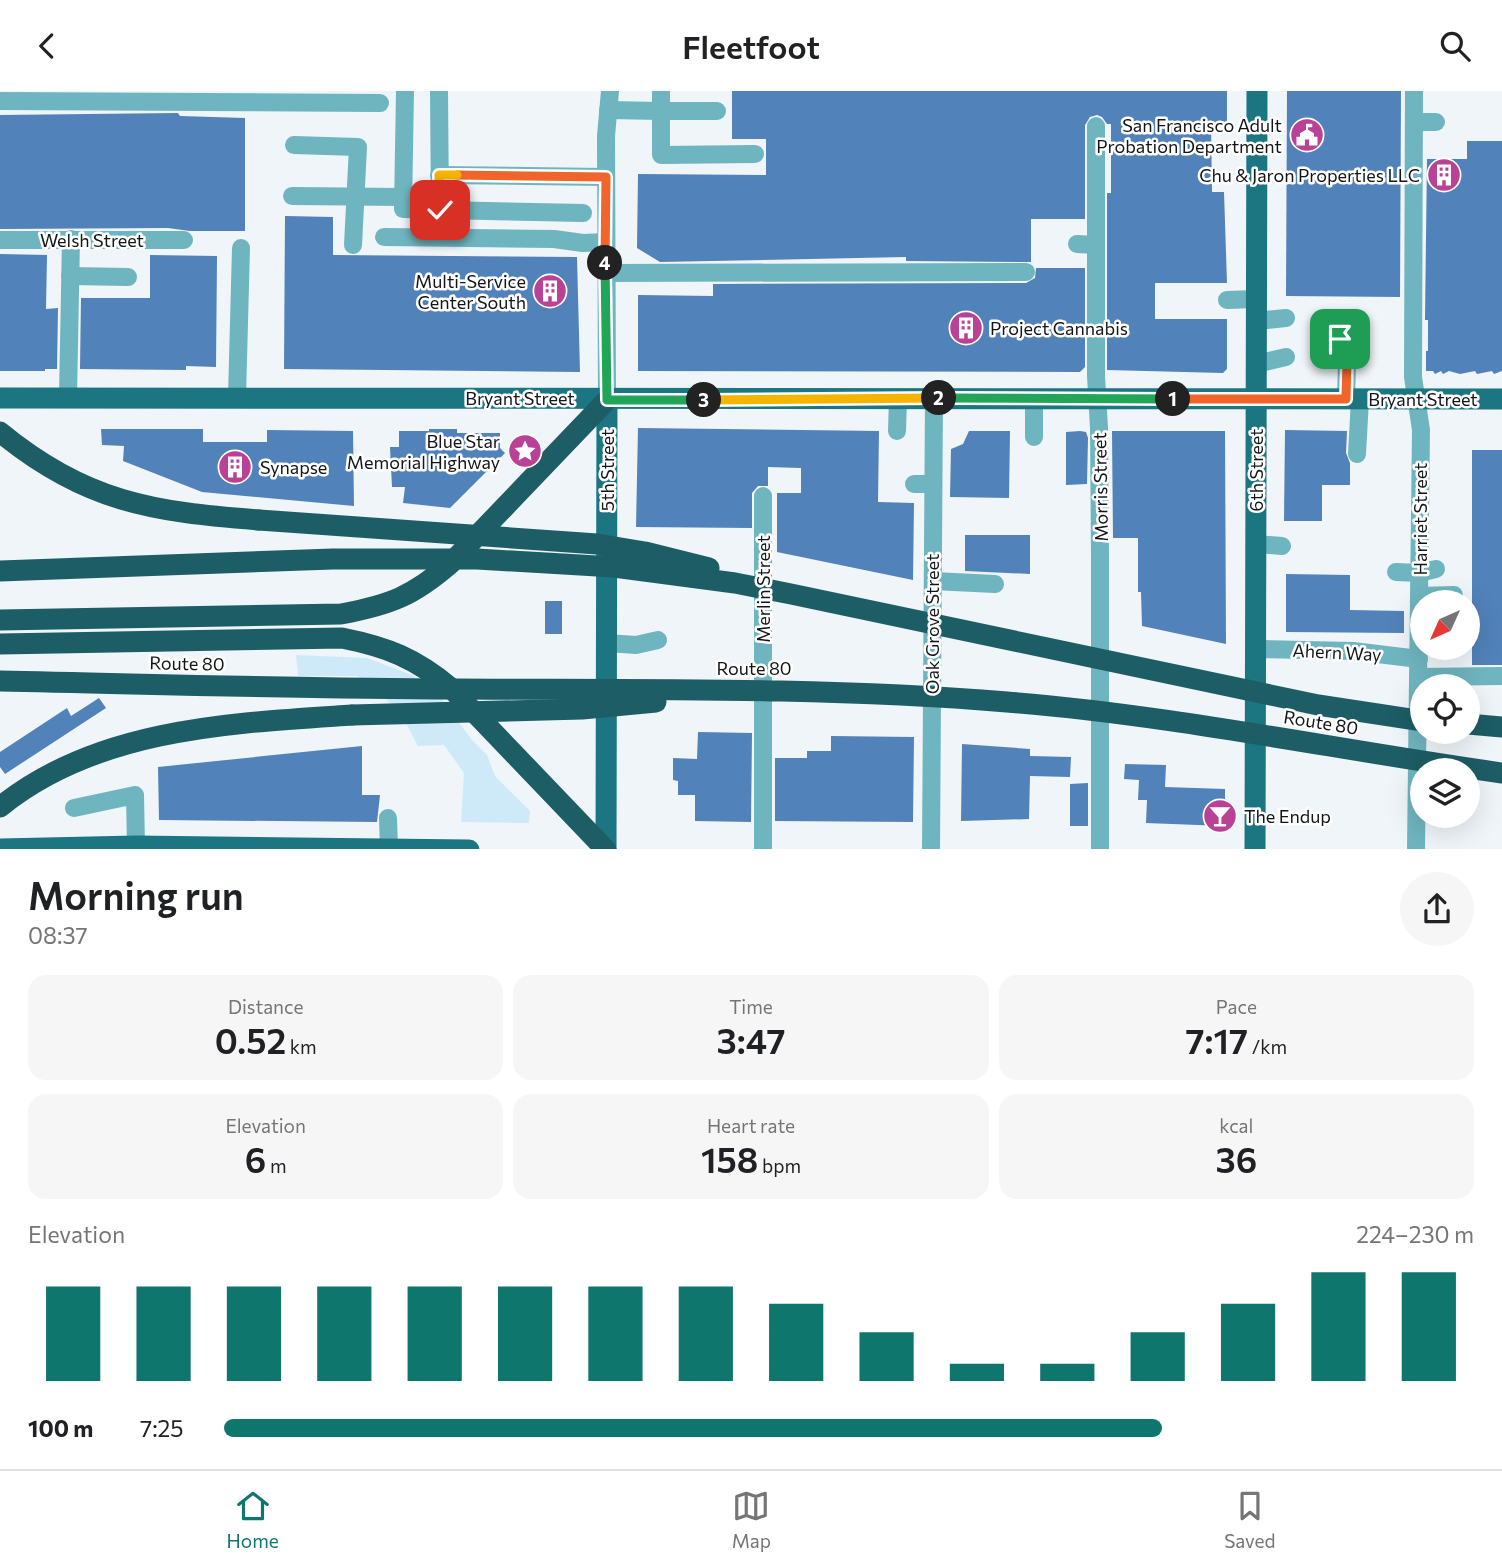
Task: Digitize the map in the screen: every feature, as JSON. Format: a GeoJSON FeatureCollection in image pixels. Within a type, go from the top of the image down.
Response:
{"type":"FeatureCollection","features":[{"type":"Feature","properties":{"kind":"highway"},"geometry":{"type":"LineString","coordinates":[[0,620],[341,614],[377,607],[405,597],[429,582],[451,563],[607,400]]}},
{"type":"Feature","properties":{"kind":"highway"},"geometry":{"type":"LineString","coordinates":[[0,432],[59,474],[116,499],[205,516],[597,544],[691,563],[791,594]]}},
{"type":"Feature","properties":{"kind":"highway","name":"Route 80"},"geometry":{"type":"LineString","coordinates":[[0,571],[333,559],[477,559],[614,567],[734,583],[1318,705],[1410,719]]}},
{"type":"Feature","properties":{"kind":"highway"},"geometry":{"type":"LineString","coordinates":[[0,645],[342,638],[389,649],[427,668],[451,688],[606,849]]}},
{"type":"Feature","properties":{"kind":"highway","name":"Route 80"},"geometry":{"type":"LineString","coordinates":[[0,681],[334,689],[794,691],[940,697],[1094,710],[1502,773]]}},
{"type":"Feature","properties":{"kind":"highway"},"geometry":{"type":"LineString","coordinates":[[0,807],[20,791],[72,762],[100,751],[210,729],[303,718],[582,709],[794,691]]}},
{"type":"Feature","properties":{"kind":"highway"},"geometry":{"type":"LineString","coordinates":[[1480,724],[1502,725]]}},
{"type":"Feature","properties":{"kind":"main road","name":"6th Street"},"geometry":{"type":"LineString","coordinates":[[1255,849],[1257,91]]}},
{"type":"Feature","properties":{"kind":"main road","name":"Bryant Street"},"geometry":{"type":"LineString","coordinates":[[0,398],[1502,399]]}},
{"type":"Feature","properties":{"kind":"main road","name":"5th Street"},"geometry":{"type":"LineString","coordinates":[[606,849],[607,400]]}},
{"type":"Feature","properties":{"kind":"main road"},"geometry":{"type":"LineString","coordinates":[[0,849],[136,846],[469,849]]}},
{"type":"Feature","properties":{"kind":"street"},"geometry":{"type":"LineString","coordinates":[[405,91],[403,209],[583,213]]}},
{"type":"Feature","properties":{"kind":"street"},"geometry":{"type":"LineString","coordinates":[[439,91],[440,210]]}},
{"type":"Feature","properties":{"kind":"street","name":"5th Street"},"geometry":{"type":"LineString","coordinates":[[607,400],[605,273],[610,91]]}},
{"type":"Feature","properties":{"kind":"street"},"geometry":{"type":"LineString","coordinates":[[661,91],[661,155],[755,155]]}},
{"type":"Feature","properties":{"kind":"street","name":"Harriet Street"},"geometry":{"type":"LineString","coordinates":[[1414,91],[1406,348],[1428,457],[1428,571],[1421,590]]}},
{"type":"Feature","properties":{"kind":"street"},"geometry":{"type":"LineString","coordinates":[[0,101],[79,97],[380,103]]}},
{"type":"Feature","properties":{"kind":"street"},"geometry":{"type":"LineString","coordinates":[[608,110],[717,111]]}},
{"type":"Feature","properties":{"kind":"street"},"geometry":{"type":"LineString","coordinates":[[1414,122],[1436,122]]}},
{"type":"Feature","properties":{"kind":"street","name":"Morris Street"},"geometry":{"type":"LineString","coordinates":[[1096,126],[1098,399],[1093,555],[1100,849]]}},
{"type":"Feature","properties":{"kind":"street"},"geometry":{"type":"LineString","coordinates":[[294,145],[358,147],[353,245]]}},
{"type":"Feature","properties":{"kind":"street"},"geometry":{"type":"LineString","coordinates":[[439,175],[606,177]]}},
{"type":"Feature","properties":{"kind":"street"},"geometry":{"type":"LineString","coordinates":[[292,197],[402,197]]}},
{"type":"Feature","properties":{"kind":"street"},"geometry":{"type":"LineString","coordinates":[[384,237],[606,242]]}},
{"type":"Feature","properties":{"kind":"street"},"geometry":{"type":"LineString","coordinates":[[68,397],[71,239]]}},
{"type":"Feature","properties":{"kind":"street","name":"Welsh Street"},"geometry":{"type":"LineString","coordinates":[[0,240],[184,240]]}},
{"type":"Feature","properties":{"kind":"street"},"geometry":{"type":"LineString","coordinates":[[1077,244],[1096,245]]}},
{"type":"Feature","properties":{"kind":"street"},"geometry":{"type":"LineString","coordinates":[[237,397],[241,248]]}},
{"type":"Feature","properties":{"kind":"street"},"geometry":{"type":"LineString","coordinates":[[605,273],[1026,272]]}},
{"type":"Feature","properties":{"kind":"street"},"geometry":{"type":"LineString","coordinates":[[70,277],[128,277]]}},
{"type":"Feature","properties":{"kind":"street"},"geometry":{"type":"LineString","coordinates":[[1227,300],[1286,318]]}},
{"type":"Feature","properties":{"kind":"street"},"geometry":{"type":"LineString","coordinates":[[1340,319],[1340,339],[1347,361],[1353,399],[1357,453]]}},
{"type":"Feature","properties":{"kind":"street"},"geometry":{"type":"LineString","coordinates":[[1256,364],[1286,357]]}},
{"type":"Feature","properties":{"kind":"street"},"geometry":{"type":"LineString","coordinates":[[897,431],[898,398]]}},
{"type":"Feature","properties":{"kind":"street","name":"Oak Grove Street"},"geometry":{"type":"LineString","coordinates":[[931,849],[934,398]]}},
{"type":"Feature","properties":{"kind":"street"},"geometry":{"type":"LineString","coordinates":[[1034,399],[1034,437]]}},
{"type":"Feature","properties":{"kind":"street"},"geometry":{"type":"LineString","coordinates":[[914,484],[933,484]]}},
{"type":"Feature","properties":{"kind":"street","name":"Merlin Street"},"geometry":{"type":"LineString","coordinates":[[763,496],[763,849]]}},
{"type":"Feature","properties":{"kind":"street"},"geometry":{"type":"LineString","coordinates":[[1256,544],[1282,546]]}},
{"type":"Feature","properties":{"kind":"street"},"geometry":{"type":"LineString","coordinates":[[1396,572],[1428,571]]}},
{"type":"Feature","properties":{"kind":"street"},"geometry":{"type":"LineString","coordinates":[[933,581],[995,584]]}},
{"type":"Feature","properties":{"kind":"street"},"geometry":{"type":"LineString","coordinates":[[607,643],[636,645],[658,640]]}},
{"type":"Feature","properties":{"kind":"street","name":"Ahern Way"},"geometry":{"type":"LineString","coordinates":[[1255,649],[1353,651],[1419,668],[1502,676]]}},
{"type":"Feature","properties":{"kind":"street","name":"Harriet Street"},"geometry":{"type":"LineString","coordinates":[[1416,849],[1420,660]]}},
{"type":"Feature","properties":{"kind":"street"},"geometry":{"type":"LineString","coordinates":[[74,808],[135,795],[136,846]]}},
{"type":"Feature","properties":{"kind":"street"},"geometry":{"type":"LineString","coordinates":[[388,818],[389,849]]}},
{"type":"Feature","properties":{"kind":"shaded area"},"geometry":{"type":"Polygon","coordinates":[[[296,655],[367,658],[412,675],[437,693],[472,740],[487,755],[495,776],[530,811],[529,823],[461,822],[464,773],[444,745],[418,746],[399,710],[357,676],[298,676],[296,655]]]}},
{"type":"Feature","properties":{"kind":"building"},"geometry":{"type":"Polygon","coordinates":[[[732,91],[1227,91],[1227,125],[1211,125],[1212,192],[1224,192],[1227,283],[1155,283],[1155,319],[1227,319],[1227,369],[1223,373],[1107,370],[1107,193],[1111,193],[1111,124],[1107,124],[1097,115],[1090,117],[1085,125],[1085,219],[1031,219],[1031,262],[906,261],[906,257],[660,262],[637,248],[638,174],[766,175],[766,139],[732,139],[732,91]]]}},
{"type":"Feature","properties":{"kind":"building"},"geometry":{"type":"Polygon","coordinates":[[[1287,91],[1401,91],[1400,297],[1286,296],[1287,91]]]}},
{"type":"Feature","properties":{"kind":"building"},"geometry":{"type":"Polygon","coordinates":[[[178,113],[180,116],[245,118],[245,231],[190,231],[168,228],[0,229],[0,115],[178,113]]]}},
{"type":"Feature","properties":{"kind":"building"},"geometry":{"type":"Polygon","coordinates":[[[1467,141],[1502,141],[1502,371],[1494,374],[1492,371],[1477,374],[1475,371],[1460,374],[1449,371],[1443,374],[1441,371],[1435,374],[1433,371],[1426,371],[1427,159],[1467,159],[1467,141]]]}},
{"type":"Feature","properties":{"kind":"building"},"geometry":{"type":"Polygon","coordinates":[[[285,216],[333,217],[333,255],[577,257],[580,372],[284,369],[285,216]]]}},
{"type":"Feature","properties":{"kind":"building"},"geometry":{"type":"Polygon","coordinates":[[[0,254],[47,255],[46,309],[58,308],[57,369],[0,371],[0,254]]]}},
{"type":"Feature","properties":{"kind":"building"},"geometry":{"type":"Polygon","coordinates":[[[150,255],[217,256],[216,367],[186,366],[186,370],[80,369],[81,298],[150,298],[150,255]]]}},
{"type":"Feature","properties":{"kind":"building"},"geometry":{"type":"Polygon","coordinates":[[[1036,268],[1085,268],[1085,367],[1080,372],[638,371],[638,295],[713,296],[713,284],[1026,283],[1035,278],[1036,268]]]}},
{"type":"Feature","properties":{"kind":"building"},"geometry":{"type":"Polygon","coordinates":[[[638,428],[879,431],[878,502],[914,503],[913,580],[777,552],[777,493],[801,493],[801,468],[768,467],[768,486],[758,486],[752,493],[752,528],[636,527],[638,428]]]}},
{"type":"Feature","properties":{"kind":"building"},"geometry":{"type":"Polygon","coordinates":[[[101,429],[203,429],[203,442],[267,442],[267,430],[353,431],[354,506],[202,492],[123,461],[124,446],[102,445],[101,429]]]}},
{"type":"Feature","properties":{"kind":"building"},"geometry":{"type":"Polygon","coordinates":[[[457,429],[457,433],[500,433],[500,448],[505,453],[450,508],[403,503],[405,487],[392,487],[390,447],[399,447],[399,431],[457,429]]]}},
{"type":"Feature","properties":{"kind":"building"},"geometry":{"type":"Polygon","coordinates":[[[1285,430],[1347,431],[1346,453],[1350,463],[1350,485],[1322,485],[1322,521],[1284,521],[1285,430]]]}},
{"type":"Feature","properties":{"kind":"building"},"geometry":{"type":"Polygon","coordinates":[[[969,431],[1010,431],[1009,498],[950,497],[951,449],[963,444],[969,431]]]}},
{"type":"Feature","properties":{"kind":"building"},"geometry":{"type":"Polygon","coordinates":[[[1112,431],[1225,431],[1226,644],[1142,626],[1141,592],[1138,592],[1138,538],[1113,538],[1112,431]]]}},
{"type":"Feature","properties":{"kind":"building"},"geometry":{"type":"Polygon","coordinates":[[[1066,432],[1086,432],[1088,438],[1087,484],[1066,485],[1066,432]]]}},
{"type":"Feature","properties":{"kind":"building"},"geometry":{"type":"Polygon","coordinates":[[[1472,450],[1502,450],[1502,665],[1472,665],[1472,660],[1480,660],[1480,590],[1472,590],[1472,450]]]}},
{"type":"Feature","properties":{"kind":"building"},"geometry":{"type":"Polygon","coordinates":[[[965,535],[1030,535],[1030,574],[965,571],[965,535]]]}},
{"type":"Feature","properties":{"kind":"building"},"geometry":{"type":"Polygon","coordinates":[[[1286,574],[1350,575],[1350,610],[1404,611],[1404,633],[1286,632],[1286,574]]]}},
{"type":"Feature","properties":{"kind":"building"},"geometry":{"type":"Polygon","coordinates":[[[545,601],[562,601],[562,634],[545,634],[545,601]]]}},
{"type":"Feature","properties":{"kind":"building"},"geometry":{"type":"Polygon","coordinates":[[[99,698],[106,708],[5,774],[0,767],[0,752],[67,708],[71,716],[99,698]]]}},
{"type":"Feature","properties":{"kind":"building"},"geometry":{"type":"Polygon","coordinates":[[[698,732],[752,733],[751,822],[695,821],[695,795],[678,795],[678,781],[673,780],[673,758],[697,759],[698,732]]]}},
{"type":"Feature","properties":{"kind":"building"},"geometry":{"type":"Polygon","coordinates":[[[831,736],[914,737],[913,822],[775,821],[775,758],[807,758],[807,751],[831,751],[831,736]]]}},
{"type":"Feature","properties":{"kind":"building"},"geometry":{"type":"Polygon","coordinates":[[[962,744],[1030,749],[1030,756],[1071,757],[1070,777],[1030,776],[1029,819],[961,821],[962,744]]]}},
{"type":"Feature","properties":{"kind":"building"},"geometry":{"type":"Polygon","coordinates":[[[362,746],[362,795],[380,795],[377,822],[159,820],[158,767],[362,746]]]}},
{"type":"Feature","properties":{"kind":"building"},"geometry":{"type":"Polygon","coordinates":[[[1125,764],[1166,765],[1165,787],[1225,789],[1225,799],[1230,802],[1225,805],[1224,826],[1146,823],[1147,800],[1138,800],[1139,780],[1124,779],[1125,764]]]}},
{"type":"Feature","properties":{"kind":"building"},"geometry":{"type":"Polygon","coordinates":[[[1088,783],[1088,826],[1070,826],[1070,784],[1088,783]]]}},
{"type":"Feature","properties":{"kind":"place","name":"San Francisco Adult Probation Department"},"geometry":{"type":"Point","coordinates":[1307,135]}},
{"type":"Feature","properties":{"kind":"place","name":"Chu & Jaron Properties LLC"},"geometry":{"type":"Point","coordinates":[1444,175]}},
{"type":"Feature","properties":{"kind":"place","name":"Multi-Service Center South"},"geometry":{"type":"Point","coordinates":[550,291]}},
{"type":"Feature","properties":{"kind":"place","name":"Project Cannabis"},"geometry":{"type":"Point","coordinates":[966,328]}},
{"type":"Feature","properties":{"kind":"place","name":"Blue Star Memorial Highway"},"geometry":{"type":"Point","coordinates":[525,451]}},
{"type":"Feature","properties":{"kind":"place","name":"Synapse"},"geometry":{"type":"Point","coordinates":[235,467]}},
{"type":"Feature","properties":{"kind":"place","name":"The Endup"},"geometry":{"type":"Point","coordinates":[1220,816]}},
{"type":"Feature","properties":{"kind":"route"},"geometry":{"type":"LineString","coordinates":[[440,210],[439,175],[606,177],[607,400],[1346,399],[1347,361],[1340,339]]}}]}
